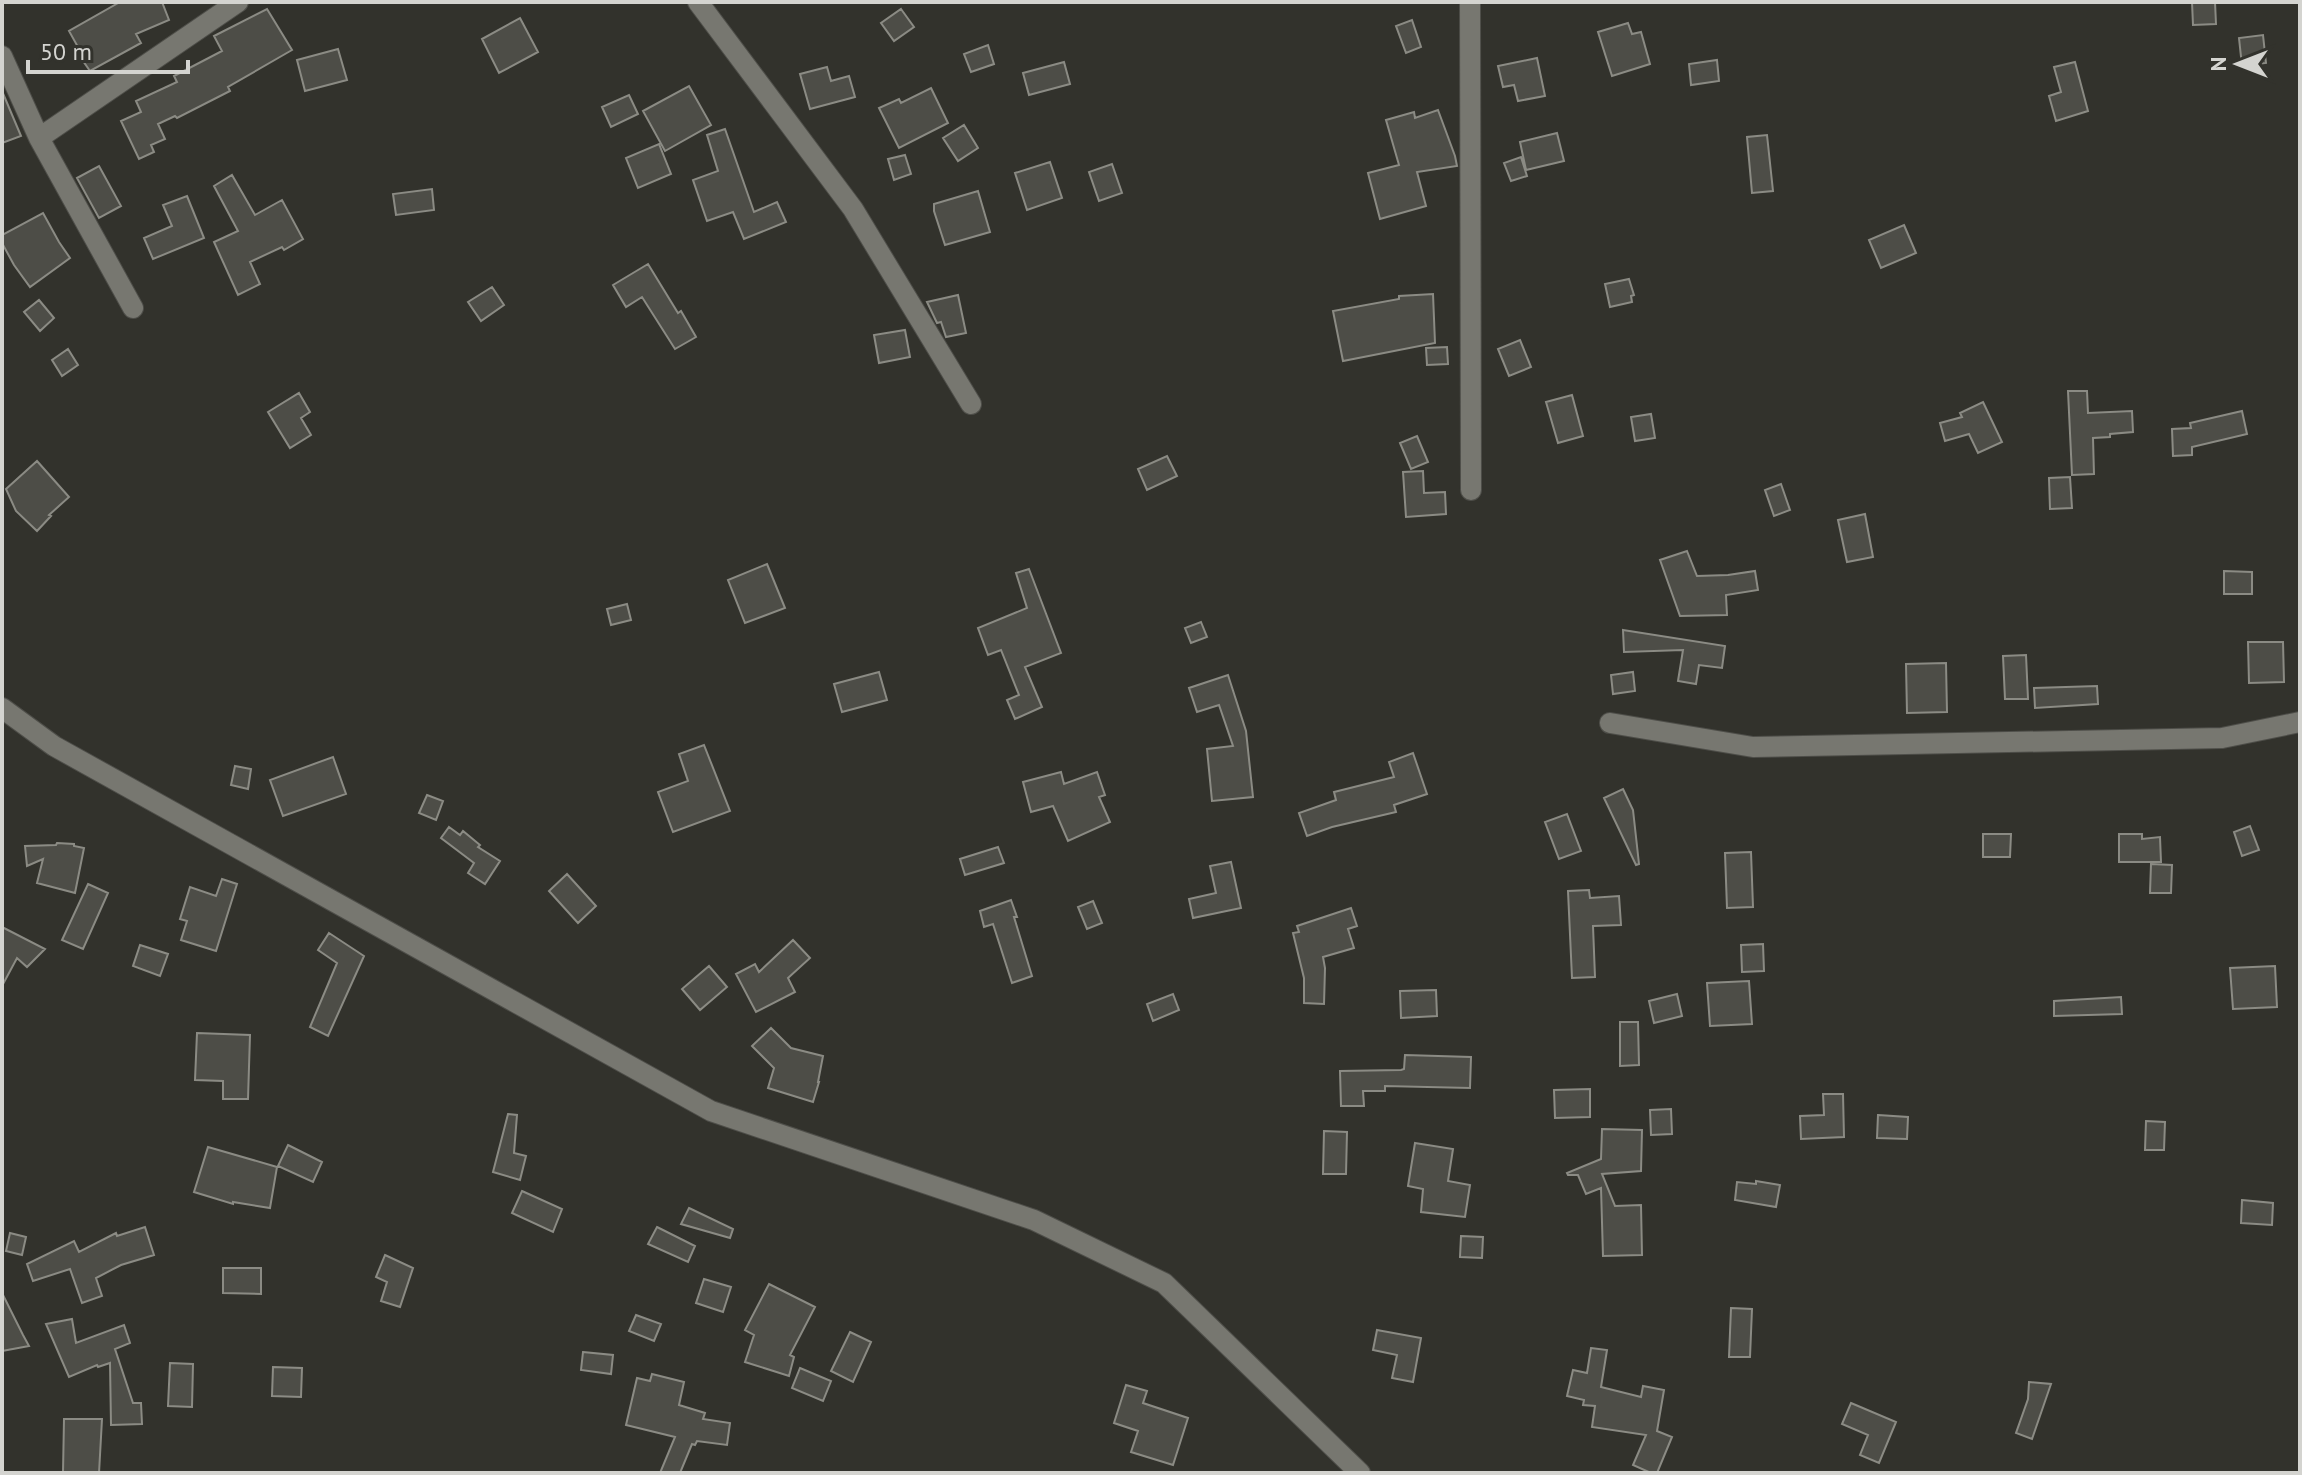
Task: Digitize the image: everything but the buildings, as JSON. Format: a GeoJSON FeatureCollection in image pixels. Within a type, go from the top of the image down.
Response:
{"type":"FeatureCollection","features":[{"type":"Feature","properties":{"kind":"street"},"geometry":{"type":"LineString","coordinates":[[39,138],[238,2]]}},
{"type":"Feature","properties":{"kind":"street"},"geometry":{"type":"LineString","coordinates":[[698,2],[853,209],[971,404]]}},
{"type":"Feature","properties":{"kind":"street"},"geometry":{"type":"LineString","coordinates":[[1470,2],[1471,490]]}},
{"type":"Feature","properties":{"kind":"street"},"geometry":{"type":"LineString","coordinates":[[2,56],[39,138],[133,308]]}},
{"type":"Feature","properties":{"kind":"street"},"geometry":{"type":"LineString","coordinates":[[2,708],[54,746],[711,1111],[1034,1220],[1164,1283],[1360,1473]]}},
{"type":"Feature","properties":{"kind":"street"},"geometry":{"type":"LineString","coordinates":[[1610,723],[1753,747],[2222,738],[2300,722]]}}]}
